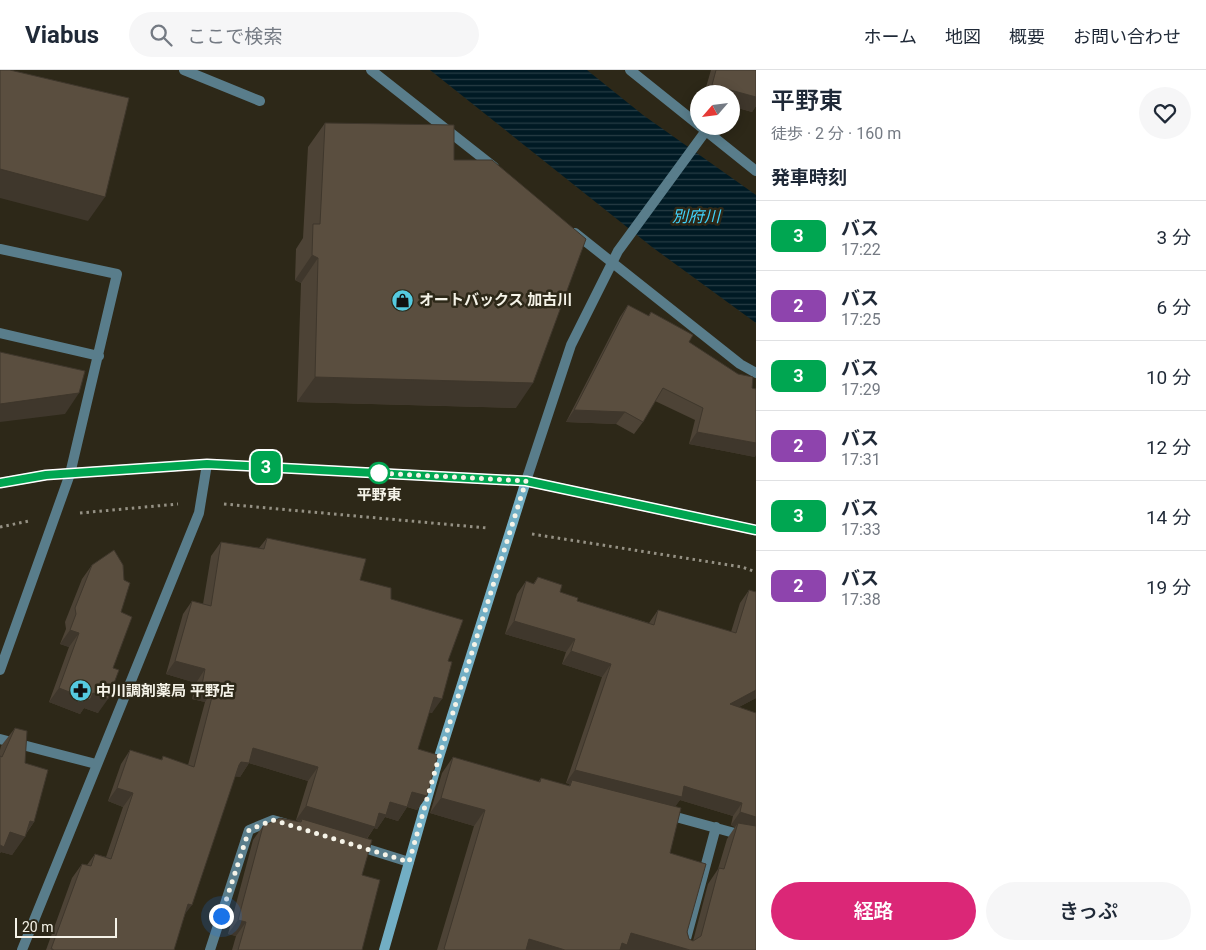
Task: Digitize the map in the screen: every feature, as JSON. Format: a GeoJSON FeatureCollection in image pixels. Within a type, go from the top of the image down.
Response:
{"type":"FeatureCollection","features":[{"type":"Feature","properties":{"kind":"street"},"geometry":{"type":"LineString","coordinates":[[184,70],[260,102]]}},
{"type":"Feature","properties":{"kind":"street"},"geometry":{"type":"LineString","coordinates":[[371,70],[499,172]]}},
{"type":"Feature","properties":{"kind":"street"},"geometry":{"type":"LineString","coordinates":[[630,70],[690,120]]}},
{"type":"Feature","properties":{"kind":"street"},"geometry":{"type":"LineString","coordinates":[[384,950],[409,862],[444,758],[510,530],[571,345],[618,251],[703,135]]}},
{"type":"Feature","properties":{"kind":"street"},"geometry":{"type":"LineString","coordinates":[[709,135],[756,171]]}},
{"type":"Feature","properties":{"kind":"street"},"geometry":{"type":"LineString","coordinates":[[567,226],[740,364],[756,373]]}},
{"type":"Feature","properties":{"kind":"street"},"geometry":{"type":"LineString","coordinates":[[0,250],[117,274],[70,474],[0,670]]}},
{"type":"Feature","properties":{"kind":"street"},"geometry":{"type":"LineString","coordinates":[[0,333],[99,356]]}},
{"type":"Feature","properties":{"kind":"street"},"geometry":{"type":"LineString","coordinates":[[22,950],[199,513],[207,464]]}},
{"type":"Feature","properties":{"kind":"street"},"geometry":{"type":"LineString","coordinates":[[0,482],[70,474],[207,464],[526,481],[756,530]]}},
{"type":"Feature","properties":{"kind":"street"},"geometry":{"type":"LineString","coordinates":[[0,739],[96,764]]}},
{"type":"Feature","properties":{"kind":"street"},"geometry":{"type":"LineString","coordinates":[[659,813],[756,839]]}},
{"type":"Feature","properties":{"kind":"street"},"geometry":{"type":"LineString","coordinates":[[210,950],[249,830],[273,820],[300,828]]}},
{"type":"Feature","properties":{"kind":"street"},"geometry":{"type":"LineString","coordinates":[[683,950],[716,828]]}},
{"type":"Feature","properties":{"kind":"street"},"geometry":{"type":"LineString","coordinates":[[346,842],[409,862]]}},
{"type":"Feature","properties":{"kind":"path"},"geometry":{"type":"LineString","coordinates":[[0,527],[56,515],[201,502],[510,530],[732,566],[756,572]]}},
{"type":"Feature","properties":{"kind":"water","name":"別府川"},"geometry":{"type":"Polygon","coordinates":[[[430,70],[587,70],[643,115],[756,195],[756,323],[652,247],[430,70]]]}},
{"type":"Feature","properties":{"kind":"building"},"geometry":{"type":"Polygon","coordinates":[[[0,70],[10,70],[129,98],[105,197],[0,169],[0,70]]]}},
{"type":"Feature","properties":{"kind":"building"},"geometry":{"type":"Polygon","coordinates":[[[716,70],[756,70],[756,97],[740,93],[740,85],[712,85],[716,70]]]}},
{"type":"Feature","properties":{"kind":"building"},"geometry":{"type":"Polygon","coordinates":[[[325,123],[454,125],[454,160],[492,160],[586,239],[533,383],[315,377],[318,258],[312,255],[313,224],[320,224],[325,123]]]}},
{"type":"Feature","properties":{"kind":"building"},"geometry":{"type":"Polygon","coordinates":[[[628,305],[649,316],[651,312],[693,335],[689,342],[738,374],[753,377],[752,388],[756,389],[756,443],[697,432],[703,408],[663,388],[643,422],[625,412],[574,410],[628,305]]]}},
{"type":"Feature","properties":{"kind":"building"},"geometry":{"type":"Polygon","coordinates":[[[0,352],[85,371],[79,393],[0,404],[0,352]]]}},
{"type":"Feature","properties":{"kind":"building"},"geometry":{"type":"Polygon","coordinates":[[[267,538],[366,559],[360,580],[391,588],[391,599],[463,620],[448,661],[452,662],[442,699],[434,697],[418,749],[438,755],[427,796],[412,792],[407,807],[390,802],[386,815],[379,813],[375,827],[306,806],[318,767],[253,748],[249,763],[241,762],[239,765],[192,905],[188,904],[174,950],[51,949],[82,864],[91,866],[95,854],[111,859],[133,793],[117,788],[130,750],[162,760],[163,756],[194,767],[214,689],[202,685],[205,669],[175,661],[192,601],[211,606],[221,542],[264,549],[267,538]]]}},
{"type":"Feature","properties":{"kind":"building"},"geometry":{"type":"Polygon","coordinates":[[[114,550],[123,565],[124,580],[130,583],[121,612],[132,617],[113,668],[119,670],[108,699],[93,693],[90,700],[59,688],[79,633],[70,630],[76,614],[75,608],[92,565],[114,550]]]}},
{"type":"Feature","properties":{"kind":"building"},"geometry":{"type":"Polygon","coordinates":[[[538,577],[562,585],[560,592],[578,598],[577,601],[654,625],[658,610],[736,633],[749,590],[756,592],[756,690],[730,704],[756,713],[756,817],[740,812],[742,803],[684,786],[682,797],[575,770],[611,664],[571,651],[575,639],[514,621],[526,581],[534,584],[538,577]]]}},
{"type":"Feature","properties":{"kind":"building"},"geometry":{"type":"Polygon","coordinates":[[[15,728],[27,731],[25,763],[48,770],[34,822],[30,821],[25,837],[10,832],[4,847],[0,845],[0,756],[2,757],[15,728]]]}},
{"type":"Feature","properties":{"kind":"building"},"geometry":{"type":"Polygon","coordinates":[[[453,757],[540,782],[541,778],[570,786],[572,780],[681,808],[670,853],[706,864],[687,932],[689,939],[693,941],[701,936],[719,868],[724,869],[738,823],[756,826],[756,950],[690,950],[631,933],[627,945],[622,943],[620,950],[565,950],[529,939],[526,950],[444,949],[485,810],[441,798],[453,757]]]}},
{"type":"Feature","properties":{"kind":"building"},"geometry":{"type":"Polygon","coordinates":[[[280,818],[301,822],[302,819],[372,840],[362,875],[380,880],[362,950],[238,950],[246,922],[238,920],[263,826],[280,818]]]}},
{"type":"Feature","properties":{"kind":"bus line","name":"3"},"geometry":{"type":"LineString","coordinates":[[0,483],[46,475],[207,464],[526,481],[756,530]]}},
{"type":"Feature","properties":{"kind":"place","name":"オートバックス 加古川"},"geometry":{"type":"Point","coordinates":[403,300]}},
{"type":"Feature","properties":{"kind":"place","name":"平野東"},"geometry":{"type":"Point","coordinates":[379,473]}},
{"type":"Feature","properties":{"kind":"place","name":"中川調剤薬局 平野店"},"geometry":{"type":"Point","coordinates":[80,691]}},
{"type":"Feature","properties":{"kind":"route"},"geometry":{"type":"LineString","coordinates":[[221,916],[249,830],[273,820],[409,862],[439,757],[526,481],[379,473]]}}]}
